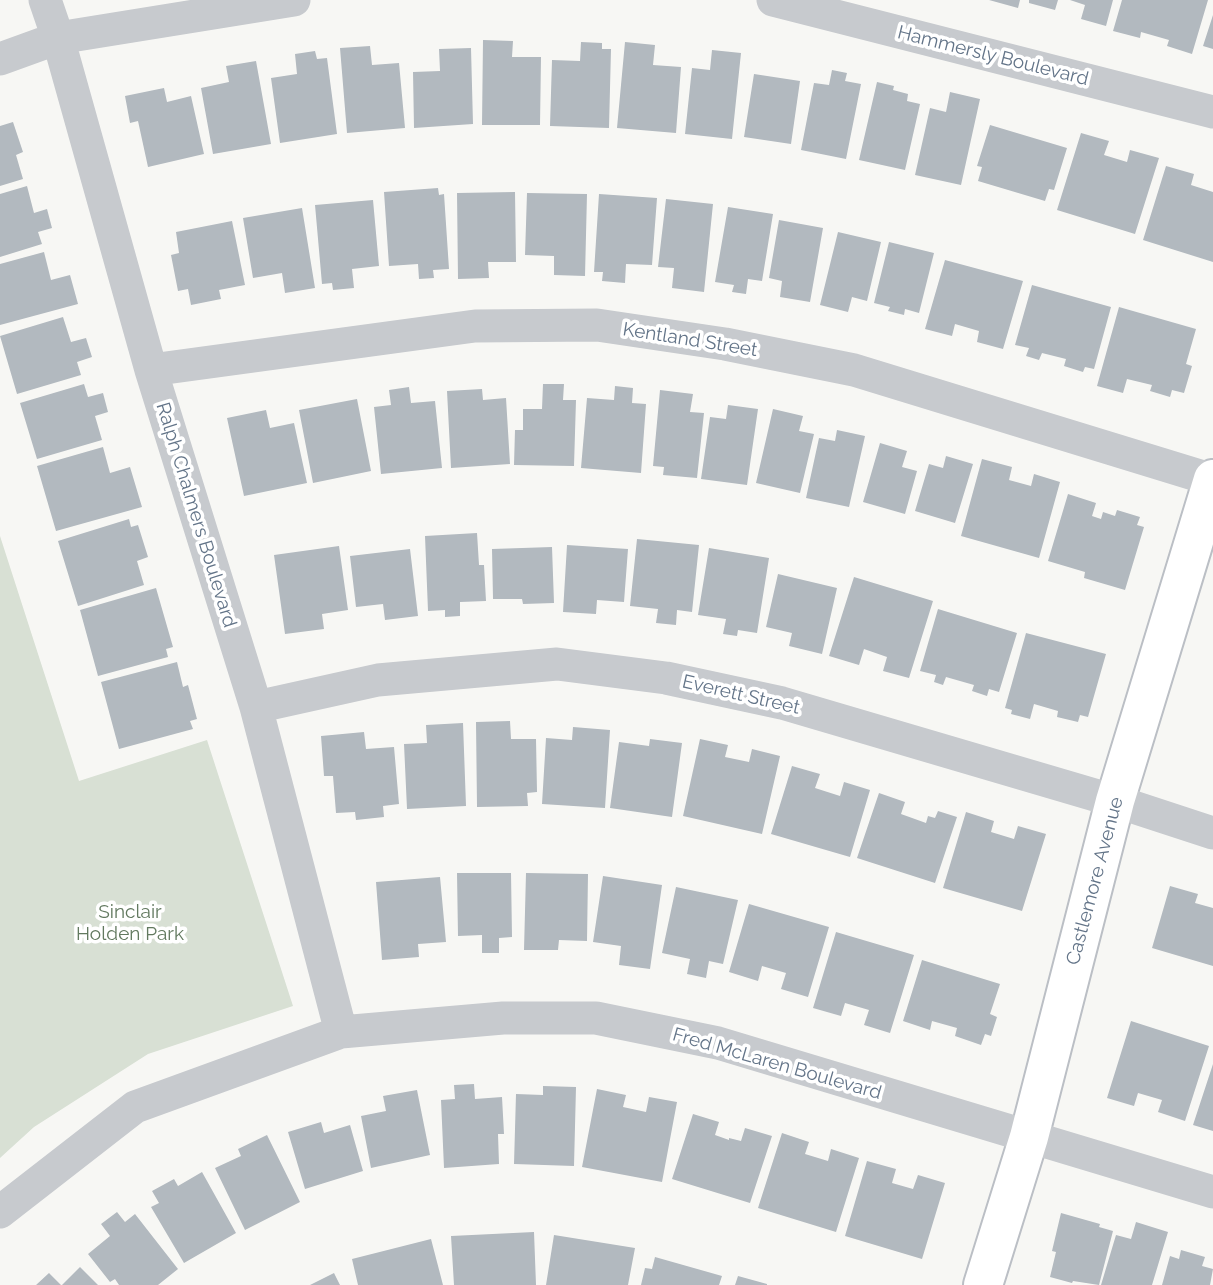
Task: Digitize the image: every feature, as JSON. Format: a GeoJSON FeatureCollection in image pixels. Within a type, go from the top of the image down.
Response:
{"type":"FeatureCollection","features":[{"type":"Feature","properties":{"kind":"street","name":"Ralph Chalmers Boulevard"},"geometry":{"type":"LineString","coordinates":[[45,0],[151,370],[256,707],[341,1032]]}},
{"type":"Feature","properties":{"kind":"street"},"geometry":{"type":"LineString","coordinates":[[0,59],[58,38],[295,0]]}},
{"type":"Feature","properties":{"kind":"street","name":"Hammersly Boulevard"},"geometry":{"type":"LineString","coordinates":[[773,0],[1213,112]]}},
{"type":"Feature","properties":{"kind":"street","name":"Kentland Street"},"geometry":{"type":"LineString","coordinates":[[151,370],[475,326],[597,325],[725,344],[854,370],[1213,480]]}},
{"type":"Feature","properties":{"kind":"street","name":"Castlemore Avenue"},"geometry":{"type":"LineString","coordinates":[[983,1285],[1029,1137],[1115,801],[1213,480]]}},
{"type":"Feature","properties":{"kind":"street","name":"Everett Street"},"geometry":{"type":"LineString","coordinates":[[256,707],[379,680],[557,664],[666,678],[782,703],[1115,801],[1213,833]]}},
{"type":"Feature","properties":{"kind":"street","name":"Fred McLaren Boulevard"},"geometry":{"type":"LineString","coordinates":[[0,1212],[135,1107],[341,1032],[503,1018],[596,1018],[719,1043],[1213,1192]]}},
{"type":"Feature","properties":{"kind":"green space","name":"Sinclair Holden Park"},"geometry":{"type":"Polygon","coordinates":[[[0,536],[79,781],[207,740],[293,1006],[148,1054],[34,1127],[0,1158],[0,536]]]}},
{"type":"Feature","properties":{"kind":"building"},"geometry":{"type":"Polygon","coordinates":[[[989,0],[1020,0],[1018,8],[989,0]]]}},
{"type":"Feature","properties":{"kind":"building"},"geometry":{"type":"Polygon","coordinates":[[[1029,0],[1058,0],[1055,10],[1029,3],[1029,0]]]}},
{"type":"Feature","properties":{"kind":"building"},"geometry":{"type":"Polygon","coordinates":[[[1070,0],[1113,0],[1106,26],[1081,19],[1085,5],[1070,0]]]}},
{"type":"Feature","properties":{"kind":"building"},"geometry":{"type":"Polygon","coordinates":[[[1122,0],[1208,0],[1192,54],[1167,46],[1169,40],[1141,32],[1140,38],[1113,31],[1122,0]]]}},
{"type":"Feature","properties":{"kind":"building"},"geometry":{"type":"Polygon","coordinates":[[[1213,15],[1213,49],[1203,46],[1213,15]]]}},
{"type":"Feature","properties":{"kind":"building"},"geometry":{"type":"Polygon","coordinates":[[[483,40],[513,41],[512,57],[541,57],[540,125],[482,125],[483,40]]]}},
{"type":"Feature","properties":{"kind":"building"},"geometry":{"type":"Polygon","coordinates":[[[581,42],[602,43],[602,49],[611,49],[609,128],[550,126],[552,60],[580,61],[581,42]]]}},
{"type":"Feature","properties":{"kind":"building"},"geometry":{"type":"Polygon","coordinates":[[[625,42],[655,45],[653,65],[681,67],[676,133],[617,128],[625,42]]]}},
{"type":"Feature","properties":{"kind":"building"},"geometry":{"type":"Polygon","coordinates":[[[370,46],[372,65],[399,63],[405,128],[347,133],[340,48],[370,46]]]}},
{"type":"Feature","properties":{"kind":"building"},"geometry":{"type":"Polygon","coordinates":[[[471,48],[473,124],[414,128],[413,72],[440,71],[439,49],[471,48]]]}},
{"type":"Feature","properties":{"kind":"building"},"geometry":{"type":"Polygon","coordinates":[[[712,50],[741,53],[732,139],[685,134],[692,68],[710,70],[712,50]]]}},
{"type":"Feature","properties":{"kind":"building"},"geometry":{"type":"Polygon","coordinates":[[[315,51],[317,59],[327,58],[337,134],[280,143],[271,78],[297,74],[295,54],[315,51]]]}},
{"type":"Feature","properties":{"kind":"building"},"geometry":{"type":"Polygon","coordinates":[[[256,61],[271,144],[213,154],[201,88],[229,82],[226,66],[256,61]]]}},
{"type":"Feature","properties":{"kind":"building"},"geometry":{"type":"Polygon","coordinates":[[[832,70],[847,73],[845,81],[861,84],[846,159],[801,150],[814,83],[829,85],[832,70]]]}},
{"type":"Feature","properties":{"kind":"building"},"geometry":{"type":"Polygon","coordinates":[[[754,74],[800,81],[791,144],[744,137],[754,74]]]}},
{"type":"Feature","properties":{"kind":"building"},"geometry":{"type":"Polygon","coordinates":[[[877,82],[894,86],[893,90],[908,94],[907,101],[920,104],[905,170],[859,160],[877,82]]]}},
{"type":"Feature","properties":{"kind":"building"},"geometry":{"type":"Polygon","coordinates":[[[164,88],[167,102],[191,96],[204,154],[148,167],[138,121],[130,123],[125,96],[164,88]]]}},
{"type":"Feature","properties":{"kind":"building"},"geometry":{"type":"Polygon","coordinates":[[[950,92],[980,99],[961,185],[915,175],[930,108],[946,112],[950,92]]]}},
{"type":"Feature","properties":{"kind":"building"},"geometry":{"type":"Polygon","coordinates":[[[13,122],[23,152],[16,155],[23,179],[0,186],[0,126],[13,122]]]}},
{"type":"Feature","properties":{"kind":"building"},"geometry":{"type":"Polygon","coordinates":[[[990,125],[1067,148],[1054,190],[1049,189],[1045,201],[978,181],[982,167],[977,166],[990,125]]]}},
{"type":"Feature","properties":{"kind":"building"},"geometry":{"type":"Polygon","coordinates":[[[1081,133],[1109,141],[1104,155],[1127,162],[1130,150],[1159,158],[1135,234],[1057,210],[1081,133]]]}},
{"type":"Feature","properties":{"kind":"building"},"geometry":{"type":"Polygon","coordinates":[[[1166,166],[1194,174],[1191,185],[1213,192],[1213,262],[1143,240],[1166,166]]]}},
{"type":"Feature","properties":{"kind":"building"},"geometry":{"type":"Polygon","coordinates":[[[27,186],[34,213],[47,209],[52,228],[38,232],[42,244],[0,257],[0,194],[27,186]]]}},
{"type":"Feature","properties":{"kind":"building"},"geometry":{"type":"Polygon","coordinates":[[[438,188],[439,195],[444,194],[449,269],[433,270],[434,278],[419,279],[418,264],[389,266],[384,192],[438,188]]]}},
{"type":"Feature","properties":{"kind":"building"},"geometry":{"type":"Polygon","coordinates":[[[515,192],[516,262],[488,262],[489,278],[458,279],[457,193],[515,192]]]}},
{"type":"Feature","properties":{"kind":"building"},"geometry":{"type":"Polygon","coordinates":[[[527,193],[587,194],[585,276],[554,275],[554,256],[525,255],[527,193]]]}},
{"type":"Feature","properties":{"kind":"building"},"geometry":{"type":"Polygon","coordinates":[[[599,194],[657,198],[652,265],[626,264],[625,283],[602,281],[603,272],[594,272],[599,194]]]}},
{"type":"Feature","properties":{"kind":"building"},"geometry":{"type":"Polygon","coordinates":[[[666,199],[713,204],[704,292],[672,288],[674,268],[658,267],[666,199]]]}},
{"type":"Feature","properties":{"kind":"building"},"geometry":{"type":"Polygon","coordinates":[[[373,200],[379,266],[352,269],[354,288],[333,290],[332,283],[322,284],[315,205],[373,200]]]}},
{"type":"Feature","properties":{"kind":"building"},"geometry":{"type":"Polygon","coordinates":[[[728,207],[773,214],[762,281],[748,279],[746,294],[732,292],[734,285],[715,282],[728,207]]]}},
{"type":"Feature","properties":{"kind":"building"},"geometry":{"type":"Polygon","coordinates":[[[302,208],[315,288],[285,293],[282,273],[253,278],[243,218],[302,208]]]}},
{"type":"Feature","properties":{"kind":"building"},"geometry":{"type":"Polygon","coordinates":[[[779,220],[823,228],[810,302],[780,297],[782,281],[769,278],[779,220]]]}},
{"type":"Feature","properties":{"kind":"building"},"geometry":{"type":"Polygon","coordinates":[[[232,221],[245,285],[219,290],[221,299],[191,305],[188,289],[178,291],[171,255],[179,253],[176,232],[232,221]]]}},
{"type":"Feature","properties":{"kind":"building"},"geometry":{"type":"Polygon","coordinates":[[[838,232],[881,242],[867,301],[852,297],[848,312],[820,305],[838,232]]]}},
{"type":"Feature","properties":{"kind":"building"},"geometry":{"type":"Polygon","coordinates":[[[889,242],[934,253],[919,313],[905,309],[904,315],[888,311],[890,307],[874,303],[889,242]]]}},
{"type":"Feature","properties":{"kind":"building"},"geometry":{"type":"Polygon","coordinates":[[[44,252],[51,280],[70,275],[78,304],[0,325],[0,264],[44,252]]]}},
{"type":"Feature","properties":{"kind":"building"},"geometry":{"type":"Polygon","coordinates":[[[945,260],[1023,281],[1003,349],[977,342],[979,331],[955,324],[952,336],[925,329],[945,260]]]}},
{"type":"Feature","properties":{"kind":"building"},"geometry":{"type":"Polygon","coordinates":[[[1032,285],[1111,307],[1094,369],[1085,367],[1083,372],[1064,366],[1066,359],[1042,353],[1039,360],[1026,356],[1029,348],[1015,345],[1032,285]]]}},
{"type":"Feature","properties":{"kind":"building"},"geometry":{"type":"Polygon","coordinates":[[[1119,307],[1196,329],[1186,364],[1192,366],[1184,393],[1172,390],[1170,397],[1150,391],[1152,385],[1127,379],[1123,393],[1097,386],[1119,307]]]}},
{"type":"Feature","properties":{"kind":"building"},"geometry":{"type":"Polygon","coordinates":[[[63,317],[71,342],[86,338],[92,357],[77,362],[81,375],[17,394],[0,336],[63,317]]]}},
{"type":"Feature","properties":{"kind":"building"},"geometry":{"type":"Polygon","coordinates":[[[84,384],[88,397],[103,393],[108,412],[95,416],[102,440],[37,459],[20,403],[84,384]]]}},
{"type":"Feature","properties":{"kind":"building"},"geometry":{"type":"Polygon","coordinates":[[[543,384],[564,384],[563,400],[576,400],[574,466],[514,465],[515,430],[523,430],[523,409],[542,409],[543,384]]]}},
{"type":"Feature","properties":{"kind":"building"},"geometry":{"type":"Polygon","coordinates":[[[615,386],[633,388],[632,403],[646,404],[641,473],[581,468],[587,398],[614,400],[615,386]]]}},
{"type":"Feature","properties":{"kind":"building"},"geometry":{"type":"Polygon","coordinates":[[[409,387],[411,403],[435,401],[442,468],[381,474],[374,407],[391,405],[389,390],[409,387]]]}},
{"type":"Feature","properties":{"kind":"building"},"geometry":{"type":"Polygon","coordinates":[[[482,389],[483,400],[506,398],[510,464],[451,468],[447,391],[482,389]]]}},
{"type":"Feature","properties":{"kind":"building"},"geometry":{"type":"Polygon","coordinates":[[[660,390],[693,394],[690,412],[704,413],[697,478],[663,475],[664,467],[653,466],[660,390]]]}},
{"type":"Feature","properties":{"kind":"building"},"geometry":{"type":"Polygon","coordinates":[[[357,399],[371,471],[313,483],[299,410],[357,399]]]}},
{"type":"Feature","properties":{"kind":"building"},"geometry":{"type":"Polygon","coordinates":[[[728,405],[758,409],[747,485],[701,479],[710,417],[726,419],[728,405]]]}},
{"type":"Feature","properties":{"kind":"building"},"geometry":{"type":"Polygon","coordinates":[[[773,409],[803,416],[799,431],[814,434],[800,493],[756,483],[773,409]]]}},
{"type":"Feature","properties":{"kind":"building"},"geometry":{"type":"Polygon","coordinates":[[[266,410],[270,428],[294,423],[307,483],[244,496],[227,418],[266,410]]]}},
{"type":"Feature","properties":{"kind":"building"},"geometry":{"type":"Polygon","coordinates":[[[837,430],[865,436],[849,507],[806,498],[819,438],[835,441],[837,430]]]}},
{"type":"Feature","properties":{"kind":"building"},"geometry":{"type":"Polygon","coordinates":[[[880,443],[907,451],[902,467],[917,471],[905,514],[863,502],[880,443]]]}},
{"type":"Feature","properties":{"kind":"building"},"geometry":{"type":"Polygon","coordinates":[[[103,447],[110,473],[130,467],[142,507],[56,531],[37,466],[103,447]]]}},
{"type":"Feature","properties":{"kind":"building"},"geometry":{"type":"Polygon","coordinates":[[[946,456],[973,464],[955,523],[915,511],[929,464],[943,468],[946,456]]]}},
{"type":"Feature","properties":{"kind":"building"},"geometry":{"type":"Polygon","coordinates":[[[982,459],[1012,467],[1009,480],[1031,486],[1034,474],[1060,482],[1039,558],[961,536],[982,459]]]}},
{"type":"Feature","properties":{"kind":"building"},"geometry":{"type":"Polygon","coordinates":[[[1068,494],[1096,503],[1092,516],[1101,519],[1103,512],[1115,516],[1117,510],[1140,517],[1137,525],[1144,527],[1125,590],[1084,578],[1085,572],[1048,561],[1068,494]]]}},
{"type":"Feature","properties":{"kind":"building"},"geometry":{"type":"Polygon","coordinates":[[[129,519],[131,527],[138,525],[148,557],[137,561],[144,585],[78,606],[58,541],[129,519]]]}},
{"type":"Feature","properties":{"kind":"building"},"geometry":{"type":"Polygon","coordinates":[[[477,533],[479,565],[484,565],[486,601],[460,602],[460,616],[445,617],[445,610],[428,611],[425,536],[477,533]]]}},
{"type":"Feature","properties":{"kind":"building"},"geometry":{"type":"Polygon","coordinates":[[[637,539],[699,545],[692,612],[677,610],[676,625],[656,623],[658,609],[630,606],[637,539]]]}},
{"type":"Feature","properties":{"kind":"building"},"geometry":{"type":"Polygon","coordinates":[[[567,545],[628,549],[624,602],[597,600],[596,614],[563,612],[567,545]]]}},
{"type":"Feature","properties":{"kind":"building"},"geometry":{"type":"Polygon","coordinates":[[[339,546],[348,610],[322,614],[324,629],[285,634],[274,555],[339,546]]]}},
{"type":"Feature","properties":{"kind":"building"},"geometry":{"type":"Polygon","coordinates":[[[552,547],[554,603],[523,604],[522,599],[493,599],[492,549],[552,547]]]}},
{"type":"Feature","properties":{"kind":"building"},"geometry":{"type":"Polygon","coordinates":[[[709,548],[769,558],[757,633],[738,630],[737,636],[723,634],[726,619],[698,615],[709,548]]]}},
{"type":"Feature","properties":{"kind":"building"},"geometry":{"type":"Polygon","coordinates":[[[410,549],[418,616],[385,620],[383,604],[356,607],[350,556],[410,549]]]}},
{"type":"Feature","properties":{"kind":"building"},"geometry":{"type":"Polygon","coordinates":[[[778,574],[837,588],[822,654],[789,646],[792,633],[766,627],[778,574]]]}},
{"type":"Feature","properties":{"kind":"building"},"geometry":{"type":"Polygon","coordinates":[[[854,577],[933,601],[909,678],[883,671],[887,657],[864,649],[859,665],[829,656],[854,577]]]}},
{"type":"Feature","properties":{"kind":"building"},"geometry":{"type":"Polygon","coordinates":[[[156,588],[173,647],[166,649],[168,657],[98,676],[80,610],[156,588]]]}},
{"type":"Feature","properties":{"kind":"building"},"geometry":{"type":"Polygon","coordinates":[[[938,609],[1017,633],[999,692],[989,689],[987,696],[972,691],[974,685],[946,677],[943,685],[934,682],[936,675],[920,671],[938,609]]]}},
{"type":"Feature","properties":{"kind":"building"},"geometry":{"type":"Polygon","coordinates":[[[1026,633],[1106,654],[1088,717],[1080,715],[1078,722],[1057,717],[1058,711],[1034,704],[1030,719],[1011,714],[1012,710],[1005,708],[1026,633]]]}},
{"type":"Feature","properties":{"kind":"building"},"geometry":{"type":"Polygon","coordinates":[[[177,662],[183,687],[188,685],[197,719],[190,721],[193,729],[119,749],[101,682],[177,662]]]}},
{"type":"Feature","properties":{"kind":"building"},"geometry":{"type":"Polygon","coordinates":[[[510,721],[511,739],[536,739],[537,792],[527,793],[528,806],[477,807],[476,722],[510,721]]]}},
{"type":"Feature","properties":{"kind":"building"},"geometry":{"type":"Polygon","coordinates":[[[463,723],[466,806],[407,809],[404,744],[427,743],[426,725],[463,723]]]}},
{"type":"Feature","properties":{"kind":"building"},"geometry":{"type":"Polygon","coordinates":[[[573,727],[610,730],[605,808],[542,804],[546,738],[572,740],[573,727]]]}},
{"type":"Feature","properties":{"kind":"building"},"geometry":{"type":"Polygon","coordinates":[[[364,732],[366,749],[394,747],[399,804],[383,806],[384,817],[356,820],[355,812],[336,813],[333,776],[324,776],[321,736],[364,732]]]}},
{"type":"Feature","properties":{"kind":"building"},"geometry":{"type":"Polygon","coordinates":[[[650,739],[682,743],[672,817],[610,808],[619,742],[649,746],[650,739]]]}},
{"type":"Feature","properties":{"kind":"building"},"geometry":{"type":"Polygon","coordinates":[[[700,739],[728,745],[725,757],[749,762],[752,749],[780,756],[762,834],[683,816],[700,739]]]}},
{"type":"Feature","properties":{"kind":"building"},"geometry":{"type":"Polygon","coordinates":[[[792,766],[820,774],[815,788],[840,796],[844,782],[870,790],[850,857],[771,834],[792,766]]]}},
{"type":"Feature","properties":{"kind":"building"},"geometry":{"type":"Polygon","coordinates":[[[879,793],[905,802],[901,814],[926,823],[928,816],[935,818],[938,811],[957,817],[935,883],[857,858],[879,793]]]}},
{"type":"Feature","properties":{"kind":"building"},"geometry":{"type":"Polygon","coordinates":[[[966,812],[994,821],[991,832],[1014,839],[1018,826],[1046,834],[1022,911],[943,888],[966,812]]]}},
{"type":"Feature","properties":{"kind":"building"},"geometry":{"type":"Polygon","coordinates":[[[457,873],[511,873],[512,937],[499,938],[499,953],[482,953],[482,935],[458,936],[457,873]]]}},
{"type":"Feature","properties":{"kind":"building"},"geometry":{"type":"Polygon","coordinates":[[[526,873],[588,874],[587,941],[559,940],[558,950],[524,950],[526,873]]]}},
{"type":"Feature","properties":{"kind":"building"},"geometry":{"type":"Polygon","coordinates":[[[603,876],[662,885],[650,969],[619,965],[621,946],[593,942],[603,876]]]}},
{"type":"Feature","properties":{"kind":"building"},"geometry":{"type":"Polygon","coordinates":[[[440,877],[446,942],[418,944],[419,957],[382,960],[376,882],[440,877]]]}},
{"type":"Feature","properties":{"kind":"building"},"geometry":{"type":"Polygon","coordinates":[[[1170,886],[1198,894],[1195,903],[1213,908],[1213,966],[1152,948],[1170,886]]]}},
{"type":"Feature","properties":{"kind":"building"},"geometry":{"type":"Polygon","coordinates":[[[676,887],[738,900],[723,964],[709,961],[706,978],[687,974],[690,959],[662,953],[676,887]]]}},
{"type":"Feature","properties":{"kind":"building"},"geometry":{"type":"Polygon","coordinates":[[[749,904],[829,927],[808,997],[781,989],[786,973],[762,966],[758,981],[729,972],[749,904]]]}},
{"type":"Feature","properties":{"kind":"building"},"geometry":{"type":"Polygon","coordinates":[[[836,932],[914,955],[890,1033],[864,1025],[869,1010],[845,1003],[841,1016],[813,1008],[836,932]]]}},
{"type":"Feature","properties":{"kind":"building"},"geometry":{"type":"Polygon","coordinates":[[[922,960],[1000,984],[990,1014],[997,1017],[991,1036],[985,1034],[981,1045],[955,1036],[957,1028],[932,1021],[930,1030],[903,1021],[922,960]]]}},
{"type":"Feature","properties":{"kind":"building"},"geometry":{"type":"Polygon","coordinates":[[[1131,1021],[1209,1046],[1185,1121],[1158,1112],[1162,1100],[1138,1093],[1134,1106],[1107,1098],[1131,1021]]]}},
{"type":"Feature","properties":{"kind":"building"},"geometry":{"type":"Polygon","coordinates":[[[1213,1064],[1213,1131],[1193,1125],[1213,1064]]]}},
{"type":"Feature","properties":{"kind":"building"},"geometry":{"type":"Polygon","coordinates":[[[474,1084],[475,1099],[502,1097],[504,1134],[498,1134],[499,1164],[444,1168],[441,1100],[455,1099],[454,1085],[474,1084]]]}},
{"type":"Feature","properties":{"kind":"building"},"geometry":{"type":"Polygon","coordinates":[[[543,1086],[576,1087],[574,1166],[514,1164],[516,1094],[543,1095],[543,1086]]]}},
{"type":"Feature","properties":{"kind":"building"},"geometry":{"type":"Polygon","coordinates":[[[597,1089],[626,1095],[623,1107],[646,1112],[649,1097],[677,1102],[662,1182],[582,1167],[597,1089]]]}},
{"type":"Feature","properties":{"kind":"building"},"geometry":{"type":"Polygon","coordinates":[[[417,1090],[430,1155],[371,1168],[361,1116],[386,1111],[383,1096],[417,1090]]]}},
{"type":"Feature","properties":{"kind":"building"},"geometry":{"type":"Polygon","coordinates":[[[693,1114],[719,1122],[715,1135],[729,1140],[741,1141],[745,1128],[772,1136],[750,1203],[672,1179],[693,1114]]]}},
{"type":"Feature","properties":{"kind":"building"},"geometry":{"type":"Polygon","coordinates":[[[321,1122],[324,1133],[350,1125],[363,1171],[305,1189],[288,1132],[321,1122]]]}},
{"type":"Feature","properties":{"kind":"building"},"geometry":{"type":"Polygon","coordinates":[[[782,1133],[809,1142],[805,1154],[828,1161],[831,1149],[859,1158],[836,1232],[758,1208],[782,1133]]]}},
{"type":"Feature","properties":{"kind":"building"},"geometry":{"type":"Polygon","coordinates":[[[267,1135],[300,1202],[245,1230],[215,1168],[241,1156],[238,1149],[267,1135]]]}},
{"type":"Feature","properties":{"kind":"building"},"geometry":{"type":"Polygon","coordinates":[[[867,1161],[896,1169],[892,1183],[913,1189],[918,1175],[945,1183],[922,1259],[845,1236],[867,1161]]]}},
{"type":"Feature","properties":{"kind":"building"},"geometry":{"type":"Polygon","coordinates":[[[202,1172],[236,1233],[184,1263],[151,1207],[159,1203],[152,1191],[174,1179],[178,1186],[202,1172]]]}},
{"type":"Feature","properties":{"kind":"building"},"geometry":{"type":"Polygon","coordinates":[[[117,1212],[125,1222],[135,1214],[178,1269],[158,1285],[119,1285],[115,1279],[110,1282],[88,1254],[110,1236],[101,1224],[117,1212]]]}},
{"type":"Feature","properties":{"kind":"building"},"geometry":{"type":"Polygon","coordinates":[[[1061,1213],[1100,1224],[1099,1227],[1113,1231],[1099,1285],[1072,1283],[1050,1277],[1056,1252],[1052,1251],[1061,1213]]]}},
{"type":"Feature","properties":{"kind":"building"},"geometry":{"type":"Polygon","coordinates":[[[1136,1222],[1168,1232],[1152,1285],[1101,1285],[1116,1235],[1131,1239],[1136,1222]]]}},
{"type":"Feature","properties":{"kind":"building"},"geometry":{"type":"Polygon","coordinates":[[[534,1232],[536,1285],[454,1285],[451,1236],[534,1232]]]}},
{"type":"Feature","properties":{"kind":"building"},"geometry":{"type":"Polygon","coordinates":[[[554,1235],[635,1248],[628,1285],[546,1285],[554,1235]]]}},
{"type":"Feature","properties":{"kind":"building"},"geometry":{"type":"Polygon","coordinates":[[[431,1239],[443,1285],[358,1285],[352,1259],[431,1239]]]}},
{"type":"Feature","properties":{"kind":"building"},"geometry":{"type":"Polygon","coordinates":[[[1181,1250],[1205,1257],[1202,1266],[1213,1269],[1210,1285],[1162,1285],[1170,1256],[1179,1259],[1181,1250]]]}},
{"type":"Feature","properties":{"kind":"building"},"geometry":{"type":"Polygon","coordinates":[[[655,1257],[722,1276],[719,1285],[641,1285],[645,1268],[652,1269],[655,1257]]]}},
{"type":"Feature","properties":{"kind":"building"},"geometry":{"type":"Polygon","coordinates":[[[80,1267],[98,1285],[62,1285],[80,1267]]]}},
{"type":"Feature","properties":{"kind":"building"},"geometry":{"type":"Polygon","coordinates":[[[49,1273],[61,1285],[36,1285],[49,1273]]]}},
{"type":"Feature","properties":{"kind":"building"},"geometry":{"type":"Polygon","coordinates":[[[334,1273],[340,1285],[310,1285],[334,1273]]]}},
{"type":"Feature","properties":{"kind":"building"},"geometry":{"type":"Polygon","coordinates":[[[738,1276],[767,1284],[767,1285],[735,1285],[738,1276]]]}}]}
